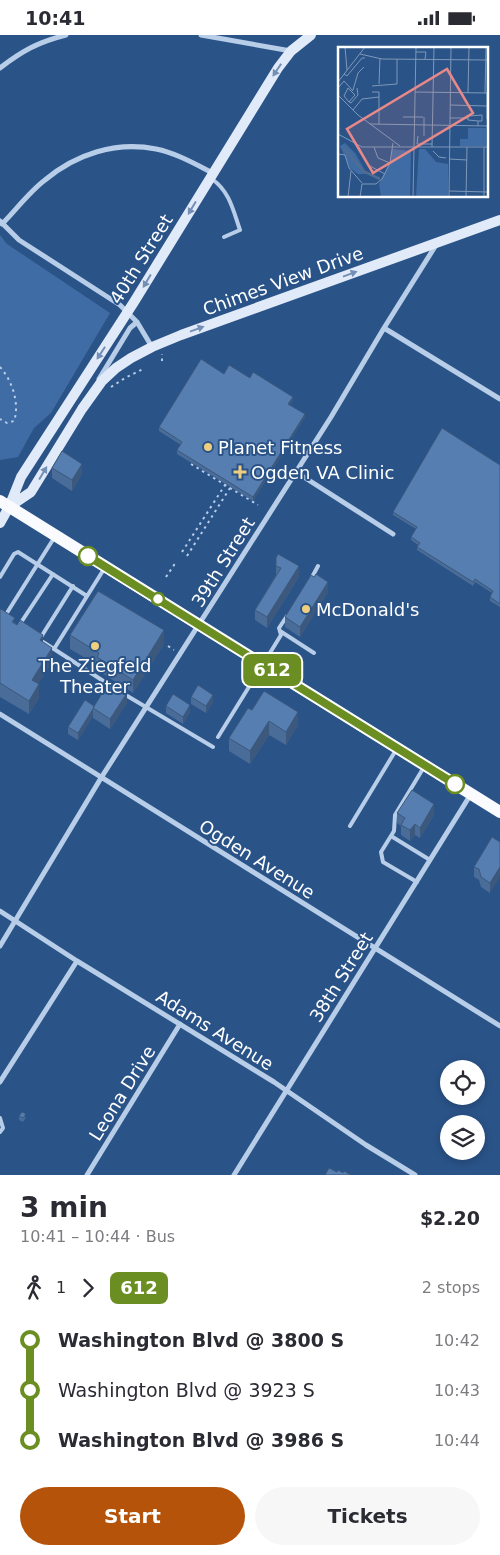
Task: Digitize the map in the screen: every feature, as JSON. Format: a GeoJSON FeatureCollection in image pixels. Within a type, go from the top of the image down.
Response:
{"type":"FeatureCollection","features":[{"type":"Feature","properties":{"kind":"main road","name":"40th Street"},"geometry":{"type":"LineString","coordinates":[[0,523],[5,504],[21,477],[128,312],[274,74],[291,51],[311,35]]}},
{"type":"Feature","properties":{"kind":"main road","name":"Chimes View Drive"},"geometry":{"type":"LineString","coordinates":[[91,395],[116,368],[152,347],[500,220]]}},
{"type":"Feature","properties":{"kind":"main road","name":"40th Street"},"geometry":{"type":"LineString","coordinates":[[5,504],[31,492],[91,395]]}},
{"type":"Feature","properties":{"kind":"main road"},"geometry":{"type":"LineString","coordinates":[[5,504],[500,812]]}},
{"type":"Feature","properties":{"kind":"street"},"geometry":{"type":"LineString","coordinates":[[0,68],[24,50],[66,35]]}},
{"type":"Feature","properties":{"kind":"street"},"geometry":{"type":"LineString","coordinates":[[201,35],[291,51]]}},
{"type":"Feature","properties":{"kind":"street"},"geometry":{"type":"LineString","coordinates":[[152,347],[137,322],[120,305],[19,240],[1,223],[44,180],[69,163],[99,150],[127,147],[156,149],[179,156],[212,175]]}},
{"type":"Feature","properties":{"kind":"street","name":"39th Street"},"geometry":{"type":"LineString","coordinates":[[0,946],[101,778],[200,625],[438,243]]}},
{"type":"Feature","properties":{"kind":"street","name":"40th Street"},"geometry":{"type":"LineString","coordinates":[[91,395],[105,367],[130,328],[137,322]]}},
{"type":"Feature","properties":{"kind":"street"},"geometry":{"type":"LineString","coordinates":[[384,328],[500,399]]}},
{"type":"Feature","properties":{"kind":"street"},"geometry":{"type":"LineString","coordinates":[[296,472],[393,533]]}},
{"type":"Feature","properties":{"kind":"street","name":"Ogden Avenue"},"geometry":{"type":"LineString","coordinates":[[0,714],[500,1026]]}},
{"type":"Feature","properties":{"kind":"street","name":"38th Street"},"geometry":{"type":"LineString","coordinates":[[234,1175],[471,794]]}},
{"type":"Feature","properties":{"kind":"street","name":"Adams Avenue"},"geometry":{"type":"LineString","coordinates":[[0,911],[287,1091],[366,1145],[415,1175]]}},
{"type":"Feature","properties":{"kind":"street"},"geometry":{"type":"LineString","coordinates":[[0,1083],[77,961]]}},
{"type":"Feature","properties":{"kind":"street","name":"Leona Drive"},"geometry":{"type":"LineString","coordinates":[[87,1175],[180,1025]]}},
{"type":"Feature","properties":{"kind":"lane"},"geometry":{"type":"LineString","coordinates":[[212,175],[226,193],[240,230],[224,237]]}},
{"type":"Feature","properties":{"kind":"lane"},"geometry":{"type":"LineString","coordinates":[[11,623],[2,618],[55,536]]}},
{"type":"Feature","properties":{"kind":"lane"},"geometry":{"type":"LineString","coordinates":[[0,577],[14,554],[18,552],[87,596]]}},
{"type":"Feature","properties":{"kind":"lane"},"geometry":{"type":"LineString","coordinates":[[308,584],[318,566]]}},
{"type":"Feature","properties":{"kind":"lane"},"geometry":{"type":"LineString","coordinates":[[54,649],[105,567]]}},
{"type":"Feature","properties":{"kind":"lane"},"geometry":{"type":"LineString","coordinates":[[18,628],[53,574]]}},
{"type":"Feature","properties":{"kind":"lane"},"geometry":{"type":"LineString","coordinates":[[72,586],[39,640],[108,685],[213,747]]}},
{"type":"Feature","properties":{"kind":"lane"},"geometry":{"type":"LineString","coordinates":[[218,737],[281,635],[279,629],[289,613]]}},
{"type":"Feature","properties":{"kind":"lane"},"geometry":{"type":"LineString","coordinates":[[280,631],[314,653]]}},
{"type":"Feature","properties":{"kind":"lane"},"geometry":{"type":"LineString","coordinates":[[350,826],[398,748]]}},
{"type":"Feature","properties":{"kind":"lane"},"geometry":{"type":"LineString","coordinates":[[417,882],[383,862],[381,852],[394,831],[395,815],[425,765]]}},
{"type":"Feature","properties":{"kind":"lane"},"geometry":{"type":"LineString","coordinates":[[391,836],[430,860]]}},
{"type":"Feature","properties":{"kind":"lane"},"geometry":{"type":"LineString","coordinates":[[0,1118],[3,1127],[0,1132]]}},
{"type":"Feature","properties":{"kind":"path"},"geometry":{"type":"LineString","coordinates":[[162,361],[161,357],[163,354]]}},
{"type":"Feature","properties":{"kind":"path"},"geometry":{"type":"LineString","coordinates":[[0,367],[7,376],[16,404],[14,421],[7,423],[0,419]]}},
{"type":"Feature","properties":{"kind":"path"},"geometry":{"type":"LineString","coordinates":[[110,388],[131,374],[145,368]]}},
{"type":"Feature","properties":{"kind":"path"},"geometry":{"type":"LineString","coordinates":[[191,464],[258,505]]}},
{"type":"Feature","properties":{"kind":"path"},"geometry":{"type":"LineString","coordinates":[[225,485],[183,551],[188,554],[230,488]]}},
{"type":"Feature","properties":{"kind":"path"},"geometry":{"type":"LineString","coordinates":[[207,512],[212,515]]}},
{"type":"Feature","properties":{"kind":"path"},"geometry":{"type":"LineString","coordinates":[[199,525],[204,528]]}},
{"type":"Feature","properties":{"kind":"path"},"geometry":{"type":"LineString","coordinates":[[194,533],[199,536]]}},
{"type":"Feature","properties":{"kind":"path"},"geometry":{"type":"LineString","coordinates":[[189,540],[195,544]]}},
{"type":"Feature","properties":{"kind":"path"},"geometry":{"type":"LineString","coordinates":[[166,577],[176,561]]}},
{"type":"Feature","properties":{"kind":"shaded area"},"geometry":{"type":"Polygon","coordinates":[[[0,235],[7,244],[110,313],[51,413],[34,428],[18,457],[0,460],[0,235]]]}},
{"type":"Feature","properties":{"kind":"building"},"geometry":{"type":"Polygon","coordinates":[[[201,359],[224,374],[229,365],[250,378],[253,372],[293,397],[288,404],[305,414],[253,497],[177,450],[182,442],[159,427],[201,359]]]}},
{"type":"Feature","properties":{"kind":"building"},"geometry":{"type":"Polygon","coordinates":[[[442,428],[500,465],[500,604],[490,597],[493,591],[475,579],[473,582],[417,547],[420,543],[411,537],[417,527],[393,512],[442,428]]]}},
{"type":"Feature","properties":{"kind":"building"},"geometry":{"type":"Polygon","coordinates":[[[62,451],[82,464],[72,480],[52,468],[62,451]]]}},
{"type":"Feature","properties":{"kind":"building"},"geometry":{"type":"Polygon","coordinates":[[[278,554],[299,566],[267,617],[255,610],[281,568],[276,566],[278,554]]]}},
{"type":"Feature","properties":{"kind":"building"},"geometry":{"type":"Polygon","coordinates":[[[316,574],[328,582],[300,627],[285,617],[311,575],[314,577],[316,574]]]}},
{"type":"Feature","properties":{"kind":"building"},"geometry":{"type":"Polygon","coordinates":[[[98,591],[164,630],[133,680],[97,657],[99,653],[70,635],[98,591]]]}},
{"type":"Feature","properties":{"kind":"building"},"geometry":{"type":"Polygon","coordinates":[[[1,609],[15,618],[12,622],[17,625],[20,620],[43,635],[40,640],[52,648],[32,680],[39,684],[29,701],[0,683],[1,609]]]}},
{"type":"Feature","properties":{"kind":"building"},"geometry":{"type":"Polygon","coordinates":[[[109,682],[127,693],[110,719],[93,708],[109,682]]]}},
{"type":"Feature","properties":{"kind":"building"},"geometry":{"type":"Polygon","coordinates":[[[198,685],[213,695],[206,706],[191,697],[198,685]]]}},
{"type":"Feature","properties":{"kind":"building"},"geometry":{"type":"Polygon","coordinates":[[[264,691],[298,712],[286,732],[269,721],[250,751],[229,738],[248,708],[252,710],[264,691]]]}},
{"type":"Feature","properties":{"kind":"building"},"geometry":{"type":"Polygon","coordinates":[[[173,694],[190,705],[183,717],[166,706],[173,694]]]}},
{"type":"Feature","properties":{"kind":"building"},"geometry":{"type":"Polygon","coordinates":[[[85,700],[94,706],[78,733],[68,727],[85,700]]]}},
{"type":"Feature","properties":{"kind":"building"},"geometry":{"type":"Polygon","coordinates":[[[412,790],[434,804],[420,828],[415,824],[410,830],[401,825],[405,818],[397,813],[412,790]]]}},
{"type":"Feature","properties":{"kind":"building"},"geometry":{"type":"Polygon","coordinates":[[[492,837],[500,842],[500,867],[490,883],[481,877],[479,869],[474,867],[492,837]]]}},
{"type":"Feature","properties":{"kind":"building"},"geometry":{"type":"Polygon","coordinates":[[[22,1112],[26,1114],[23,1118],[19,1116],[22,1112]]]}},
{"type":"Feature","properties":{"kind":"building"},"geometry":{"type":"Polygon","coordinates":[[[329,1168],[337,1172],[338,1170],[343,1173],[344,1171],[351,1175],[325,1175],[329,1168]]]}},
{"type":"Feature","properties":{"kind":"bus line","name":"612"},"geometry":{"type":"LineString","coordinates":[[88,556],[455,784]]}},
{"type":"Feature","properties":{"kind":"place","name":"Planet Fitness"},"geometry":{"type":"Point","coordinates":[208,447]}},
{"type":"Feature","properties":{"kind":"place","name":"Ogden VA Clinic"},"geometry":{"type":"Point","coordinates":[240,472]}},
{"type":"Feature","properties":{"kind":"place","name":"McDonald's"},"geometry":{"type":"Point","coordinates":[306,609]}},
{"type":"Feature","properties":{"kind":"place","name":"The Ziegfeld Theater"},"geometry":{"type":"Point","coordinates":[95,646]}}]}
